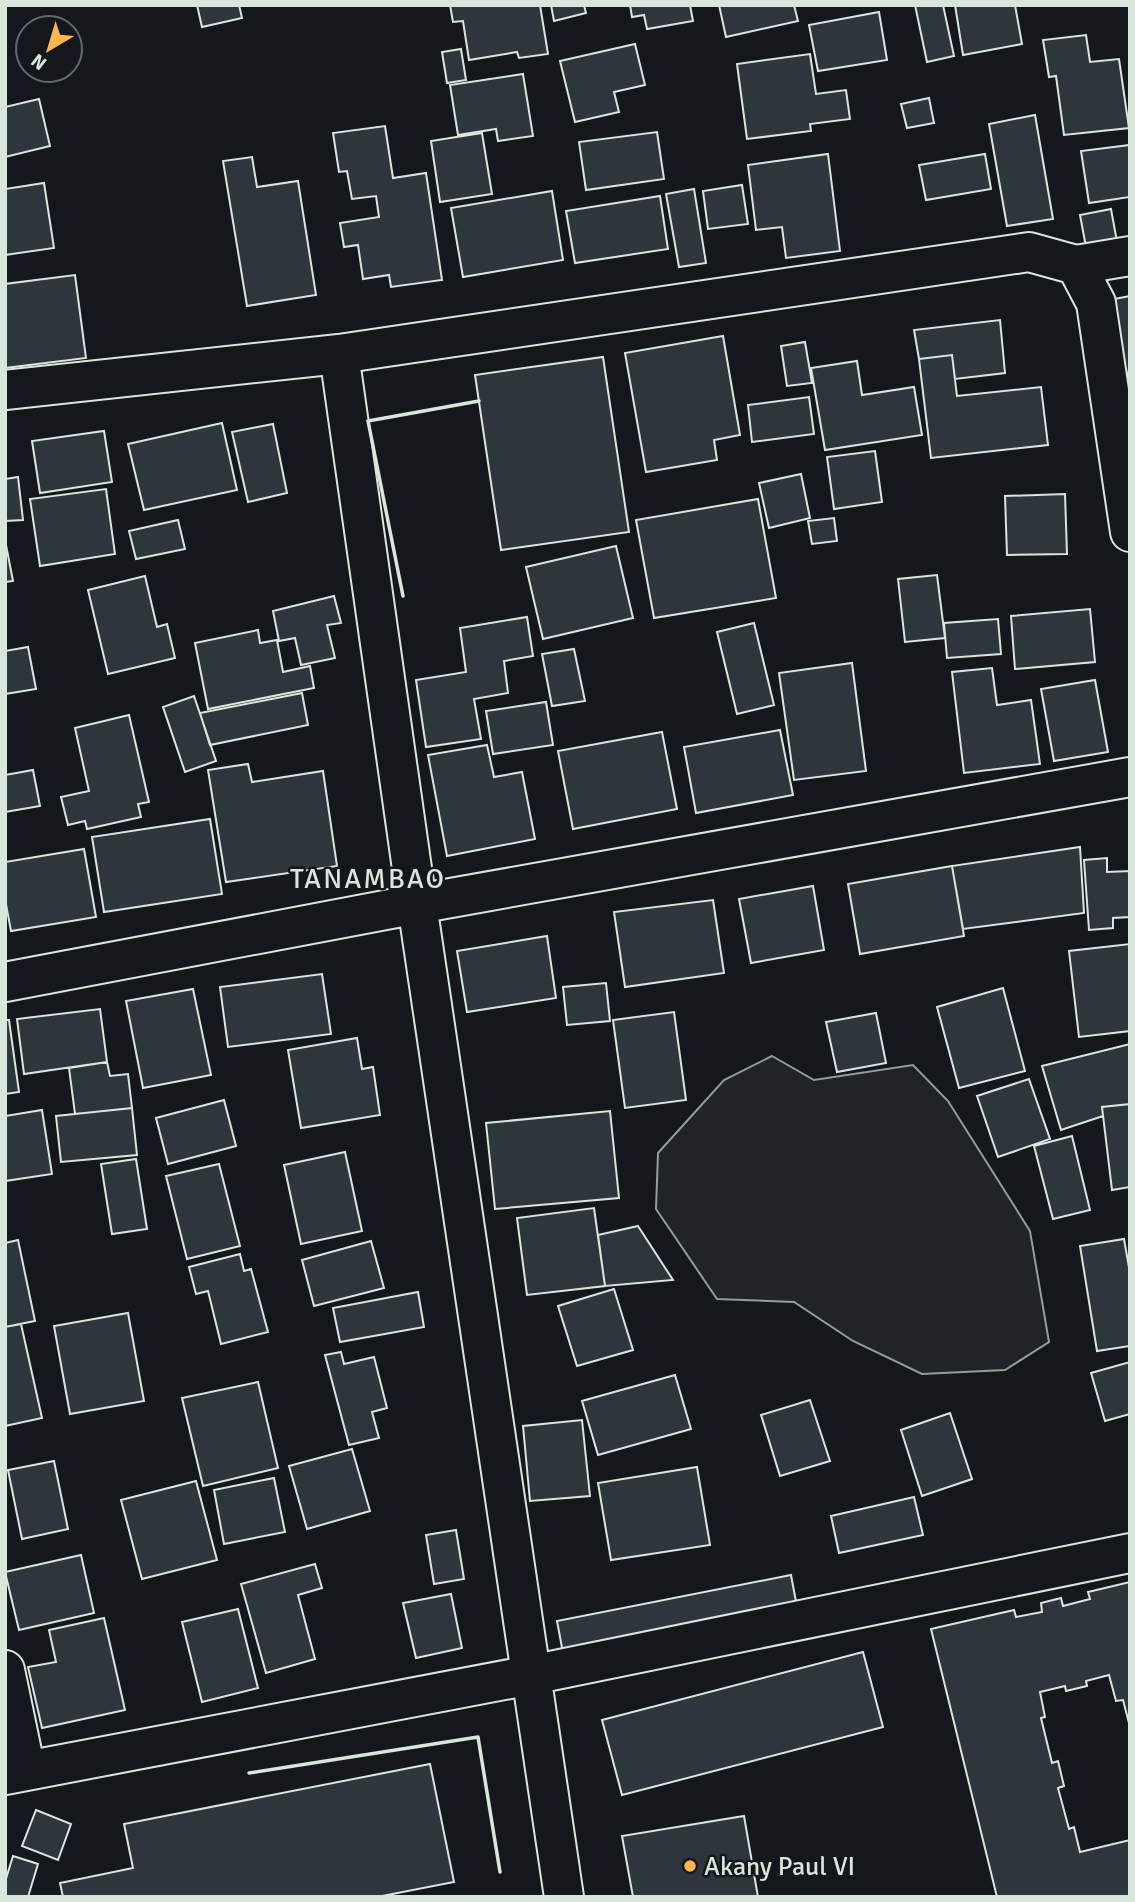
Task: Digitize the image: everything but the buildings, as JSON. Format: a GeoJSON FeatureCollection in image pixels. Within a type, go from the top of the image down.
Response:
{"type":"FeatureCollection","features":[{"type":"Feature","properties":{"kind":"street"},"geometry":{"type":"LineString","coordinates":[[5,390],[339,354],[1029,252],[1076,265],[1130,256]]}},
{"type":"Feature","properties":{"kind":"street"},"geometry":{"type":"LineString","coordinates":[[1076,265],[1096,303],[1130,532]]}},
{"type":"Feature","properties":{"kind":"street"},"geometry":{"type":"LineString","coordinates":[[339,354],[417,904],[564,1897]]}},
{"type":"Feature","properties":{"kind":"street"},"geometry":{"type":"LineString","coordinates":[[5,982],[417,904],[1130,777]]}},
{"type":"Feature","properties":{"kind":"street"},"geometry":{"type":"LineString","coordinates":[[5,1670],[16,1773],[531,1675],[1130,1553]]}},
{"type":"Feature","properties":{"kind":"shaded area"},"geometry":{"type":"Polygon","coordinates":[[[772,1056],[814,1080],[913,1065],[948,1101],[1030,1231],[1049,1342],[1005,1370],[922,1374],[853,1341],[794,1302],[717,1299],[656,1209],[658,1153],[724,1080],[772,1056]]]}},
{"type":"Feature","properties":{"kind":"wall"},"geometry":{"type":"LineString","coordinates":[[403,596],[368,421],[479,401]]}},
{"type":"Feature","properties":{"kind":"wall"},"geometry":{"type":"LineString","coordinates":[[249,1773],[478,1737],[500,1872]]}},
{"type":"Feature","properties":{"kind":"place","name":"Akany Paul VI"},"geometry":{"type":"Point","coordinates":[690,1866]}},
{"type":"Feature","properties":{"kind":"district","name":"TANAMBAO"},"geometry":{"type":"Point","coordinates":[368,878]}}]}
